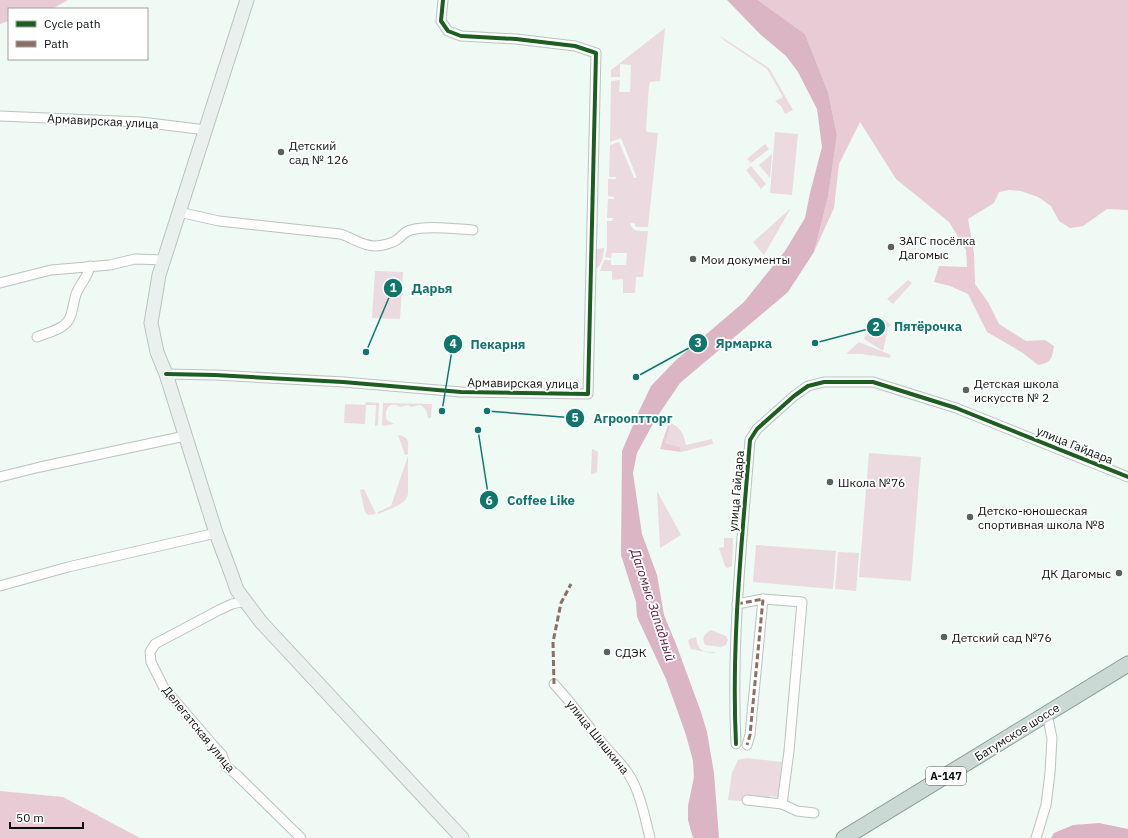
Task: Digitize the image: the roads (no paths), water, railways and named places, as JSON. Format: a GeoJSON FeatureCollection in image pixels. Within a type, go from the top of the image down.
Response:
{"type":"FeatureCollection","features":[{"type":"Feature","properties":{"kind":"highway","name":"Батумское шоссе"},"geometry":{"type":"LineString","coordinates":[[844,838],[1128,664]]}},
{"type":"Feature","properties":{"kind":"main road"},"geometry":{"type":"LineString","coordinates":[[247,0],[159,275],[151,323],[157,352],[166,374],[216,533],[238,590],[261,622],[462,838]]}},
{"type":"Feature","properties":{"kind":"street","name":"Армавирская улица"},"geometry":{"type":"LineString","coordinates":[[166,374],[215,375],[343,382],[461,392],[588,394],[596,53],[575,46],[516,39],[461,36],[448,31],[441,22],[443,0]]}},
{"type":"Feature","properties":{"kind":"street","name":"Армавирская улица"},"geometry":{"type":"LineString","coordinates":[[0,116],[141,122],[206,130]]}},
{"type":"Feature","properties":{"kind":"street"},"geometry":{"type":"LineString","coordinates":[[179,212],[219,221],[346,235],[360,244],[375,246],[397,240],[405,231],[417,228],[473,230]]}},
{"type":"Feature","properties":{"kind":"street"},"geometry":{"type":"LineString","coordinates":[[0,283],[51,270],[110,265],[135,259],[164,260]]}},
{"type":"Feature","properties":{"kind":"street"},"geometry":{"type":"LineString","coordinates":[[37,337],[63,327],[70,318],[76,294],[82,282],[89,273],[90,266]]}},
{"type":"Feature","properties":{"kind":"street","name":"улица Гайдара"},"geometry":{"type":"LineString","coordinates":[[736,744],[735,712],[737,604],[750,440],[757,429],[803,389],[814,384],[824,382],[873,382],[956,408],[1128,477]]}},
{"type":"Feature","properties":{"kind":"street"},"geometry":{"type":"LineString","coordinates":[[0,477],[40,466],[185,436]]}},
{"type":"Feature","properties":{"kind":"street"},"geometry":{"type":"LineString","coordinates":[[0,586],[68,567],[216,533]]}},
{"type":"Feature","properties":{"kind":"street"},"geometry":{"type":"LineString","coordinates":[[737,604],[763,599],[802,602],[789,751],[782,804]]}},
{"type":"Feature","properties":{"kind":"street"},"geometry":{"type":"LineString","coordinates":[[747,745],[750,735],[763,599]]}},
{"type":"Feature","properties":{"kind":"street","name":"Делегатская улица"},"geometry":{"type":"LineString","coordinates":[[245,601],[232,604],[219,610],[155,644],[150,652],[151,662],[164,688],[214,744],[222,755],[226,766],[301,838]]}},
{"type":"Feature","properties":{"kind":"street","name":"улица Шишкина"},"geometry":{"type":"LineString","coordinates":[[554,684],[567,698],[603,744],[625,767],[634,783],[640,800],[650,838]]}},
{"type":"Feature","properties":{"kind":"street"},"geometry":{"type":"LineString","coordinates":[[1036,838],[1046,805],[1050,773],[1052,738],[1047,714]]}},
{"type":"Feature","properties":{"kind":"street"},"geometry":{"type":"LineString","coordinates":[[747,800],[782,804],[797,811],[814,813]]}},
{"type":"Feature","properties":{"kind":"water","name":"Дагомыс Западный"},"geometry":{"type":"Polygon","coordinates":[[[727,0],[758,0],[805,34],[828,92],[837,135],[828,197],[814,252],[788,292],[680,383],[655,420],[637,453],[633,473],[642,534],[657,575],[664,615],[701,712],[707,732],[714,773],[719,838],[693,838],[688,820],[688,806],[694,777],[693,761],[686,735],[666,679],[637,617],[636,602],[621,555],[622,451],[651,386],[675,361],[744,302],[785,251],[805,218],[822,147],[817,109],[798,72],[786,56],[761,35],[727,0]]]}},
{"type":"Feature","properties":{"kind":"water"},"geometry":{"type":"Polygon","coordinates":[[[1099,823],[1128,829],[1128,838],[1051,838],[1054,833],[1073,825],[1099,823]]]}},
{"type":"Feature","properties":{"kind":"place","name":"Детский сад № 126"},"geometry":{"type":"Point","coordinates":[281,152]}},
{"type":"Feature","properties":{"kind":"place","name":"ЗАГС посёлка Дагомыс"},"geometry":{"type":"Point","coordinates":[891,247]}},
{"type":"Feature","properties":{"kind":"place","name":"Мои документы"},"geometry":{"type":"Point","coordinates":[693,259]}},
{"type":"Feature","properties":{"kind":"place","name":"Пятёрочка"},"geometry":{"type":"Point","coordinates":[815,343]}},
{"type":"Feature","properties":{"kind":"place","name":"Дарья"},"geometry":{"type":"Point","coordinates":[366,352]}},
{"type":"Feature","properties":{"kind":"place","name":"Ярмарка"},"geometry":{"type":"Point","coordinates":[636,377]}},
{"type":"Feature","properties":{"kind":"place","name":"Детская школа искусств № 2"},"geometry":{"type":"Point","coordinates":[966,390]}},
{"type":"Feature","properties":{"kind":"place","name":"Пекарня"},"geometry":{"type":"Point","coordinates":[442,411]}},
{"type":"Feature","properties":{"kind":"place","name":"Агрооптторг"},"geometry":{"type":"Point","coordinates":[487,411]}},
{"type":"Feature","properties":{"kind":"place","name":"Coffee Like"},"geometry":{"type":"Point","coordinates":[478,430]}},
{"type":"Feature","properties":{"kind":"place","name":"Школа №76"},"geometry":{"type":"Point","coordinates":[830,482]}},
{"type":"Feature","properties":{"kind":"place","name":"Детско-юношеская спортивная школа №8"},"geometry":{"type":"Point","coordinates":[970,517]}},
{"type":"Feature","properties":{"kind":"place","name":"ДК Дагомыс"},"geometry":{"type":"Point","coordinates":[1119,573]}},
{"type":"Feature","properties":{"kind":"place","name":"Детский сад №76"},"geometry":{"type":"Point","coordinates":[944,637]}},
{"type":"Feature","properties":{"kind":"place","name":"СДЭК"},"geometry":{"type":"Point","coordinates":[607,652]}}]}
